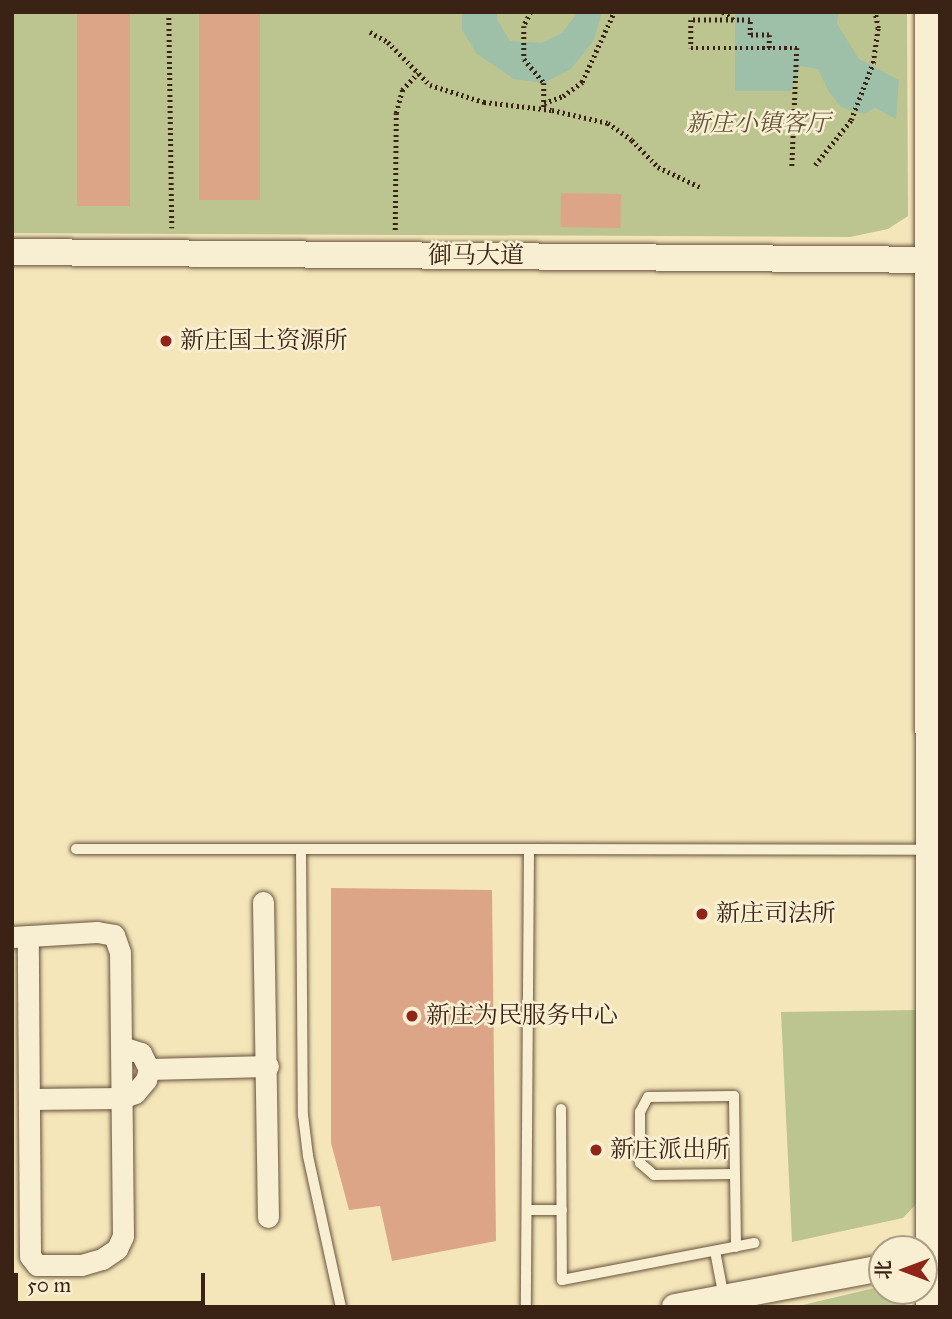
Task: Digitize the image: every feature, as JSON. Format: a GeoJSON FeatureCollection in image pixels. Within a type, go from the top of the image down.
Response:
{"type":"FeatureCollection","features":[{"type":"Feature","properties":{"kind":"street"},"geometry":{"type":"LineString","coordinates":[[928,12],[934,260],[931,1235]]}},
{"type":"Feature","properties":{"kind":"street","name":"御马大道"},"geometry":{"type":"LineString","coordinates":[[12,252],[934,260]]}},
{"type":"Feature","properties":{"kind":"street"},"geometry":{"type":"LineString","coordinates":[[263,902],[268,1066],[268,1216]]}},
{"type":"Feature","properties":{"kind":"street"},"geometry":{"type":"LineString","coordinates":[[97,932],[114,935],[120,952],[123,1236],[117,1249],[102,1259],[81,1265],[37,1265],[30,1256],[29,1099],[20,937],[97,932]]}},
{"type":"Feature","properties":{"kind":"street"},"geometry":{"type":"LineString","coordinates":[[29,1099],[121,1098],[135,1093],[146,1080],[149,1069],[141,1053],[121,1047]]}},
{"type":"Feature","properties":{"kind":"street"},"geometry":{"type":"LineString","coordinates":[[149,1069],[268,1066]]}},
{"type":"Feature","properties":{"kind":"street"},"geometry":{"type":"LineString","coordinates":[[675,1307],[868,1271]]}},
{"type":"Feature","properties":{"kind":"lane"},"geometry":{"type":"LineString","coordinates":[[76,849],[934,850]]}},
{"type":"Feature","properties":{"kind":"lane"},"geometry":{"type":"LineString","coordinates":[[526,1307],[529,849]]}},
{"type":"Feature","properties":{"kind":"lane"},"geometry":{"type":"LineString","coordinates":[[301,850],[303,1115],[308,1156],[341,1307]]}},
{"type":"Feature","properties":{"kind":"lane"},"geometry":{"type":"LineString","coordinates":[[735,1174],[654,1175],[640,1163],[639,1112],[648,1097],[734,1097],[736,1247]]}},
{"type":"Feature","properties":{"kind":"lane"},"geometry":{"type":"LineString","coordinates":[[561,1108],[562,1280],[754,1243]]}},
{"type":"Feature","properties":{"kind":"lane"},"geometry":{"type":"LineString","coordinates":[[527,1210],[562,1210]]}},
{"type":"Feature","properties":{"kind":"lane"},"geometry":{"type":"LineString","coordinates":[[715,1251],[724,1298]]}},
{"type":"Feature","properties":{"kind":"path"},"geometry":{"type":"LineString","coordinates":[[169,12],[173,254]]}},
{"type":"Feature","properties":{"kind":"path"},"geometry":{"type":"LineString","coordinates":[[531,12],[523,26],[523,59],[544,83],[544,109]]}},
{"type":"Feature","properties":{"kind":"path"},"geometry":{"type":"LineString","coordinates":[[544,103],[564,96],[582,82],[614,12]]}},
{"type":"Feature","properties":{"kind":"path"},"geometry":{"type":"LineString","coordinates":[[723,12],[735,20]]}},
{"type":"Feature","properties":{"kind":"path"},"geometry":{"type":"LineString","coordinates":[[815,165],[851,120],[873,63],[878,28],[875,12]]}},
{"type":"Feature","properties":{"kind":"path"},"geometry":{"type":"LineString","coordinates":[[750,48],[750,20],[691,20],[691,48],[735,48],[750,48],[797,48],[792,167]]}},
{"type":"Feature","properties":{"kind":"path"},"geometry":{"type":"LineString","coordinates":[[370,32],[388,42],[430,85],[484,102],[544,109],[608,123],[632,140],[658,167],[702,188]]}},
{"type":"Feature","properties":{"kind":"path"},"geometry":{"type":"LineString","coordinates":[[750,35],[769,35],[769,48]]}},
{"type":"Feature","properties":{"kind":"path"},"geometry":{"type":"LineString","coordinates":[[395,256],[396,113],[402,90],[418,73]]}},
{"type":"Feature","properties":{"kind":"green space","name":"新庄小镇客厅"},"geometry":{"type":"Polygon","coordinates":[[[12,12],[907,12],[908,216],[888,229],[850,237],[12,233],[12,12]]]}},
{"type":"Feature","properties":{"kind":"green space"},"geometry":{"type":"Polygon","coordinates":[[[917,1010],[920,1200],[903,1218],[792,1242],[781,1012],[917,1010]]]}},
{"type":"Feature","properties":{"kind":"green space"},"geometry":{"type":"Polygon","coordinates":[[[868,1290],[868,1305],[907,1307],[794,1307],[868,1290]]]}},
{"type":"Feature","properties":{"kind":"shaded area"},"geometry":{"type":"Polygon","coordinates":[[[462,12],[497,12],[497,19],[510,41],[542,43],[562,33],[578,12],[602,12],[594,40],[571,69],[544,83],[514,79],[477,54],[462,30],[462,12]]]}},
{"type":"Feature","properties":{"kind":"shaded area"},"geometry":{"type":"Polygon","coordinates":[[[735,12],[839,12],[837,24],[859,59],[899,80],[896,119],[875,108],[864,114],[841,107],[829,92],[818,69],[800,66],[791,91],[735,91],[735,12]]]}},
{"type":"Feature","properties":{"kind":"building"},"geometry":{"type":"Polygon","coordinates":[[[77,12],[130,12],[130,206],[77,206],[77,12]]]}},
{"type":"Feature","properties":{"kind":"building"},"geometry":{"type":"Polygon","coordinates":[[[199,12],[260,12],[260,200],[199,200],[199,12]]]}},
{"type":"Feature","properties":{"kind":"building"},"geometry":{"type":"Polygon","coordinates":[[[561,193],[621,194],[620,228],[560,227],[561,193]]]}},
{"type":"Feature","properties":{"kind":"building","name":"新庄为民服务中心"},"geometry":{"type":"Polygon","coordinates":[[[331,888],[492,890],[496,1241],[392,1261],[380,1206],[349,1210],[331,1143],[331,888]]]}},
{"type":"Feature","properties":{"kind":"place","name":"新庄国土资源所"},"geometry":{"type":"Point","coordinates":[166,341]}},
{"type":"Feature","properties":{"kind":"place","name":"新庄司法所"},"geometry":{"type":"Point","coordinates":[702,914]}},
{"type":"Feature","properties":{"kind":"place","name":"新庄为民服务中心"},"geometry":{"type":"Point","coordinates":[412,1016]}},
{"type":"Feature","properties":{"kind":"place","name":"新庄派出所"},"geometry":{"type":"Point","coordinates":[596,1150]}}]}
